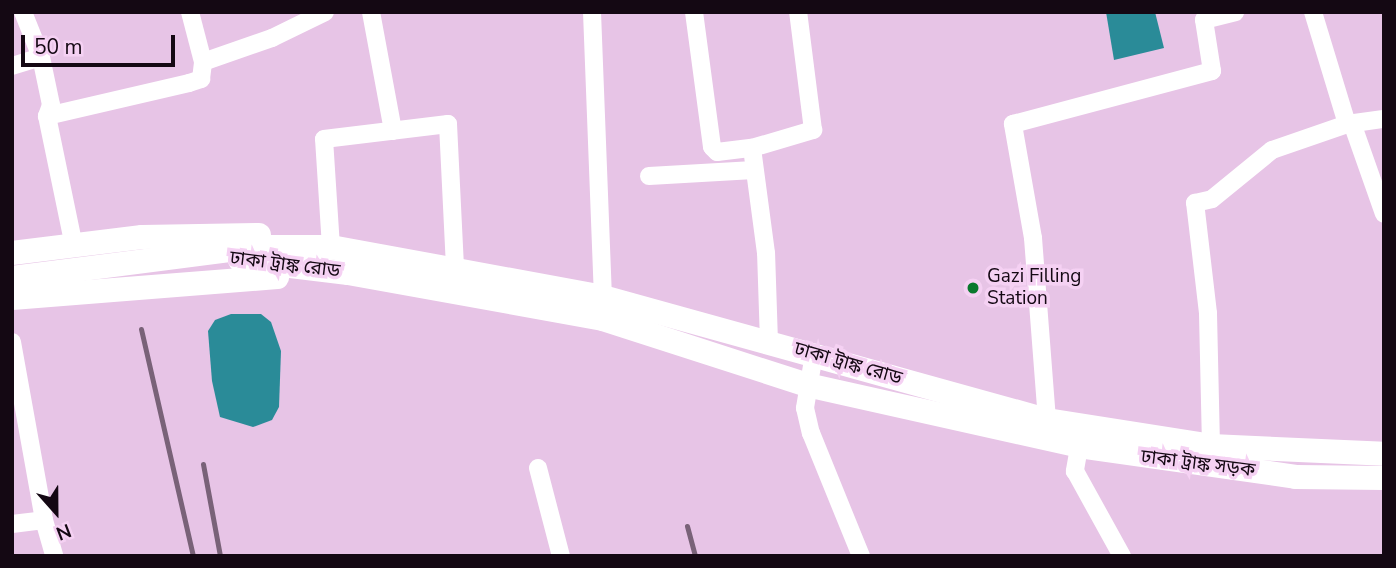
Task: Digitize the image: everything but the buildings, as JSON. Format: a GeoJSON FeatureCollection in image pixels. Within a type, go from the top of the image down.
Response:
{"type":"FeatureCollection","features":[{"type":"Feature","properties":{"kind":"main road","name":"ঢাকা ট্রাঙ্ক রোড"},"geometry":{"type":"LineString","coordinates":[[12,253],[142,237],[244,234],[286,237],[323,247],[455,267],[603,297],[1046,420],[1081,437],[1384,454]]}},
{"type":"Feature","properties":{"kind":"main road","name":"ঢাকা ট্রাঙ্ক রোড"},"geometry":{"type":"LineString","coordinates":[[12,278],[208,255],[323,247]]}},
{"type":"Feature","properties":{"kind":"main road","name":"ঢাকা ট্রাঙ্ক রোড"},"geometry":{"type":"LineString","coordinates":[[208,255],[348,273],[603,319],[807,385],[1016,430]]}},
{"type":"Feature","properties":{"kind":"main road"},"geometry":{"type":"LineString","coordinates":[[12,298],[348,273]]}},
{"type":"Feature","properties":{"kind":"main road","name":"ঢাকা ট্রাঙ্ক সড়ক"},"geometry":{"type":"LineString","coordinates":[[1016,430],[1081,437],[1296,477],[1384,478]]}},
{"type":"Feature","properties":{"kind":"street"},"geometry":{"type":"LineString","coordinates":[[23,12],[41,57],[51,104],[47,116],[74,246]]}},
{"type":"Feature","properties":{"kind":"street"},"geometry":{"type":"LineString","coordinates":[[47,116],[201,79],[203,62],[190,12]]}},
{"type":"Feature","properties":{"kind":"street"},"geometry":{"type":"LineString","coordinates":[[203,62],[272,38],[325,12]]}},
{"type":"Feature","properties":{"kind":"street"},"geometry":{"type":"LineString","coordinates":[[371,12],[393,131]]}},
{"type":"Feature","properties":{"kind":"street"},"geometry":{"type":"LineString","coordinates":[[592,12],[603,297]]}},
{"type":"Feature","properties":{"kind":"street"},"geometry":{"type":"LineString","coordinates":[[694,12],[712,147],[717,152],[752,148],[813,130],[798,12]]}},
{"type":"Feature","properties":{"kind":"street"},"geometry":{"type":"LineString","coordinates":[[1046,420],[1033,238],[1013,124],[1212,71],[1204,20],[1236,12]]}},
{"type":"Feature","properties":{"kind":"street"},"geometry":{"type":"LineString","coordinates":[[1313,12],[1349,123],[1384,214]]}},
{"type":"Feature","properties":{"kind":"street"},"geometry":{"type":"LineString","coordinates":[[12,66],[41,57]]}},
{"type":"Feature","properties":{"kind":"street"},"geometry":{"type":"LineString","coordinates":[[1211,446],[1208,313],[1195,203],[1212,199],[1272,150],[1349,123],[1384,119]]}},
{"type":"Feature","properties":{"kind":"street"},"geometry":{"type":"LineString","coordinates":[[323,247],[324,139],[448,124],[455,267]]}},
{"type":"Feature","properties":{"kind":"street"},"geometry":{"type":"LineString","coordinates":[[752,148],[766,253],[769,342]]}},
{"type":"Feature","properties":{"kind":"street"},"geometry":{"type":"LineString","coordinates":[[649,176],[754,170]]}},
{"type":"Feature","properties":{"kind":"street"},"geometry":{"type":"LineString","coordinates":[[12,342],[44,520],[54,556]]}},
{"type":"Feature","properties":{"kind":"street"},"geometry":{"type":"LineString","coordinates":[[814,354],[805,408],[811,433],[861,556]]}},
{"type":"Feature","properties":{"kind":"street"},"geometry":{"type":"LineString","coordinates":[[1081,437],[1075,471],[1122,556]]}},
{"type":"Feature","properties":{"kind":"street"},"geometry":{"type":"LineString","coordinates":[[538,468],[561,556]]}},
{"type":"Feature","properties":{"kind":"street"},"geometry":{"type":"LineString","coordinates":[[12,524],[44,520]]}},
{"type":"Feature","properties":{"kind":"shaded area"},"geometry":{"type":"Polygon","coordinates":[[[1106,12],[1155,12],[1164,48],[1114,60],[1106,12]]]}},
{"type":"Feature","properties":{"kind":"shaded area"},"geometry":{"type":"Polygon","coordinates":[[[231,314],[261,314],[271,322],[281,351],[279,407],[272,420],[253,427],[220,417],[212,381],[208,331],[215,320],[231,314]]]}},
{"type":"Feature","properties":{"kind":"railway"},"geometry":{"type":"LineString","coordinates":[[141,329],[193,556]]}},
{"type":"Feature","properties":{"kind":"railway"},"geometry":{"type":"LineString","coordinates":[[203,464],[220,556]]}},
{"type":"Feature","properties":{"kind":"railway"},"geometry":{"type":"LineString","coordinates":[[687,526],[695,556]]}},
{"type":"Feature","properties":{"kind":"place","name":"Gazi Filling Station"},"geometry":{"type":"Point","coordinates":[973,288]}}]}
